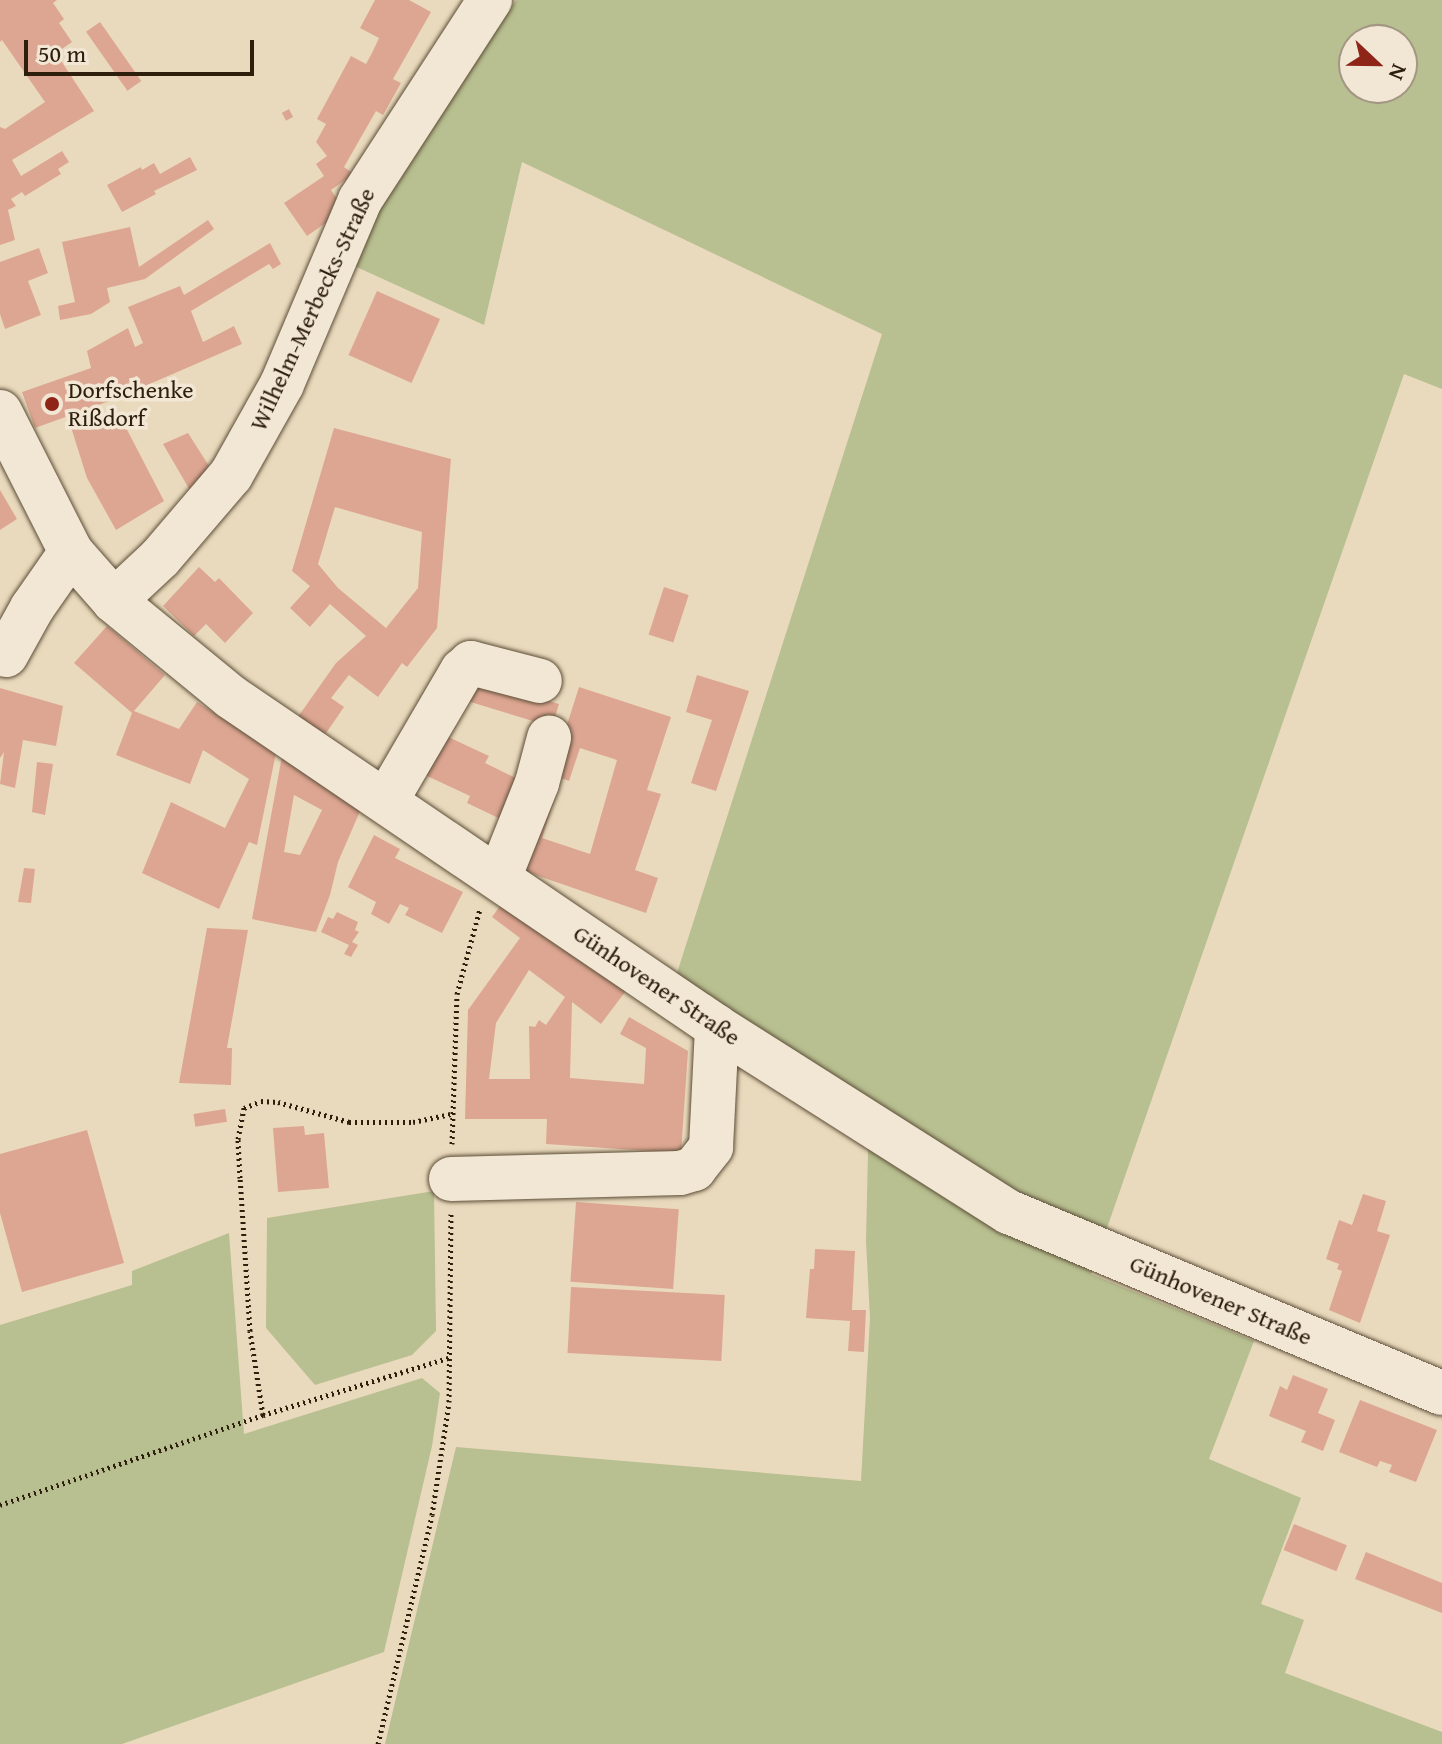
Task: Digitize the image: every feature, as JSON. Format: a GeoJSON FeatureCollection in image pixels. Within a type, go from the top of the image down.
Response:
{"type":"FeatureCollection","features":[{"type":"Feature","properties":{"kind":"street","name":"Wilhelm-Merbecks-Straße"},"geometry":{"type":"LineString","coordinates":[[114,601],[160,558],[231,475],[282,384],[360,200],[490,0]]}},
{"type":"Feature","properties":{"kind":"street","name":"Günhovener Straße"},"geometry":{"type":"LineString","coordinates":[[0,412],[71,552],[114,601],[231,697],[717,1027],[1009,1212],[1442,1393]]}},
{"type":"Feature","properties":{"kind":"street"},"geometry":{"type":"LineString","coordinates":[[6,655],[32,608],[71,552]]}},
{"type":"Feature","properties":{"kind":"street"},"geometry":{"type":"LineString","coordinates":[[386,801],[462,671],[471,663],[540,681]]}},
{"type":"Feature","properties":{"kind":"street"},"geometry":{"type":"LineString","coordinates":[[495,876],[537,783],[549,738]]}},
{"type":"Feature","properties":{"kind":"street"},"geometry":{"type":"LineString","coordinates":[[451,1179],[680,1173],[694,1169],[711,1147],[717,1027]]}},
{"type":"Feature","properties":{"kind":"path"},"geometry":{"type":"LineString","coordinates":[[378,1744],[432,1515],[449,1402],[452,1114],[457,994],[495,876]]}},
{"type":"Feature","properties":{"kind":"path"},"geometry":{"type":"LineString","coordinates":[[263,1415],[250,1331],[240,1178],[238,1139],[244,1108],[261,1101],[278,1102],[349,1122],[413,1122],[452,1114]]}},
{"type":"Feature","properties":{"kind":"path"},"geometry":{"type":"LineString","coordinates":[[0,1505],[263,1415],[448,1358]]}},
{"type":"Feature","properties":{"kind":"green space"},"geometry":{"type":"Polygon","coordinates":[[[516,0],[1442,0],[1442,389],[1404,374],[1091,1274],[1254,1341],[1209,1459],[1301,1498],[1261,1604],[1304,1620],[1285,1673],[1442,1732],[1442,1744],[385,1744],[456,1447],[861,1481],[870,1318],[866,1241],[869,1107],[676,976],[882,334],[522,162],[484,325],[350,264],[373,209],[516,0]]]}},
{"type":"Feature","properties":{"kind":"green space"},"geometry":{"type":"Polygon","coordinates":[[[434,1191],[436,1331],[412,1355],[315,1385],[266,1328],[267,1218],[434,1191]]]}},
{"type":"Feature","properties":{"kind":"green space"},"geometry":{"type":"Polygon","coordinates":[[[229,1233],[244,1434],[422,1378],[440,1393],[432,1446],[384,1652],[122,1744],[0,1744],[0,1325],[132,1285],[132,1271],[229,1233]]]}},
{"type":"Feature","properties":{"kind":"building"},"geometry":{"type":"Polygon","coordinates":[[[0,0],[57,0],[53,3],[64,19],[59,23],[72,42],[56,53],[94,111],[12,160],[21,176],[62,151],[69,162],[58,169],[61,174],[25,196],[22,192],[11,199],[16,206],[8,210],[15,240],[0,245],[0,127],[5,129],[45,102],[2,40],[0,42],[0,0]]]}},
{"type":"Feature","properties":{"kind":"building"},"geometry":{"type":"Polygon","coordinates":[[[375,0],[409,0],[431,12],[393,79],[401,83],[383,115],[376,111],[344,167],[354,174],[331,190],[337,199],[327,222],[307,236],[284,203],[324,176],[316,164],[327,156],[316,142],[326,124],[317,119],[351,56],[366,64],[373,51],[379,38],[360,28],[375,0]]]}},
{"type":"Feature","properties":{"kind":"building"},"geometry":{"type":"Polygon","coordinates":[[[100,22],[141,81],[127,91],[86,32],[100,22]]]}},
{"type":"Feature","properties":{"kind":"building"},"geometry":{"type":"Polygon","coordinates":[[[289,109],[293,117],[286,121],[282,113],[289,109]]]}},
{"type":"Feature","properties":{"kind":"building"},"geometry":{"type":"Polygon","coordinates":[[[190,157],[197,170],[154,191],[156,194],[122,212],[107,185],[154,163],[160,174],[190,157]]]}},
{"type":"Feature","properties":{"kind":"building"},"geometry":{"type":"Polygon","coordinates":[[[208,220],[214,229],[145,279],[107,288],[110,302],[91,314],[60,320],[58,306],[75,302],[62,242],[130,227],[139,267],[208,220]]]}},
{"type":"Feature","properties":{"kind":"building"},"geometry":{"type":"Polygon","coordinates":[[[270,243],[281,264],[273,269],[269,264],[191,311],[203,342],[234,326],[242,344],[115,399],[35,428],[22,392],[91,368],[87,351],[128,328],[135,347],[143,343],[128,307],[180,286],[184,295],[270,243]]]}},
{"type":"Feature","properties":{"kind":"building"},"geometry":{"type":"Polygon","coordinates":[[[39,248],[48,273],[28,281],[41,315],[5,329],[0,314],[0,262],[39,248]]]}},
{"type":"Feature","properties":{"kind":"building"},"geometry":{"type":"Polygon","coordinates":[[[377,291],[440,319],[412,383],[349,355],[377,291]]]}},
{"type":"Feature","properties":{"kind":"building"},"geometry":{"type":"Polygon","coordinates":[[[98,413],[103,428],[122,420],[164,501],[116,530],[87,478],[70,424],[98,413]]]}},
{"type":"Feature","properties":{"kind":"building"},"geometry":{"type":"Polygon","coordinates":[[[334,428],[451,459],[437,628],[407,667],[402,663],[378,697],[349,675],[331,698],[344,707],[322,739],[295,721],[336,663],[366,636],[330,604],[310,627],[290,608],[310,586],[292,571],[334,428]],[[335,507],[318,564],[338,588],[386,628],[418,588],[422,532],[335,507]]]}},
{"type":"Feature","properties":{"kind":"building"},"geometry":{"type":"Polygon","coordinates":[[[188,433],[209,466],[191,492],[163,444],[188,433]]]}},
{"type":"Feature","properties":{"kind":"building"},"geometry":{"type":"Polygon","coordinates":[[[0,490],[17,519],[0,530],[0,490]]]}},
{"type":"Feature","properties":{"kind":"building"},"geometry":{"type":"Polygon","coordinates":[[[199,567],[215,582],[219,578],[253,613],[225,643],[206,624],[194,636],[163,606],[199,567]]]}},
{"type":"Feature","properties":{"kind":"building"},"geometry":{"type":"Polygon","coordinates":[[[664,587],[689,595],[673,643],[649,635],[664,587]]]}},
{"type":"Feature","properties":{"kind":"building"},"geometry":{"type":"Polygon","coordinates":[[[107,626],[165,675],[134,711],[179,729],[197,702],[276,753],[257,845],[249,842],[219,909],[142,873],[171,802],[225,828],[249,779],[203,750],[190,784],[116,755],[132,713],[74,663],[107,626]]]}},
{"type":"Feature","properties":{"kind":"building"},"geometry":{"type":"Polygon","coordinates":[[[697,675],[749,691],[716,791],[691,783],[712,720],[686,712],[697,675]]]}},
{"type":"Feature","properties":{"kind":"building"},"geometry":{"type":"Polygon","coordinates":[[[471,677],[559,704],[552,727],[464,700],[471,677]]]}},
{"type":"Feature","properties":{"kind":"building"},"geometry":{"type":"Polygon","coordinates":[[[579,687],[671,717],[647,790],[661,794],[635,870],[658,878],[646,913],[521,870],[579,687]],[[580,748],[569,781],[561,778],[542,838],[590,854],[617,760],[580,748]]]}},
{"type":"Feature","properties":{"kind":"building"},"geometry":{"type":"Polygon","coordinates":[[[0,688],[63,706],[56,746],[23,740],[15,788],[0,784],[4,752],[0,758],[0,688]]]}},
{"type":"Feature","properties":{"kind":"building"},"geometry":{"type":"Polygon","coordinates":[[[444,735],[489,756],[485,763],[532,786],[513,825],[467,803],[470,796],[425,775],[444,735]]]}},
{"type":"Feature","properties":{"kind":"building"},"geometry":{"type":"Polygon","coordinates":[[[282,756],[364,802],[338,862],[316,932],[252,919],[282,756]],[[294,795],[284,852],[300,855],[322,810],[294,795]]]}},
{"type":"Feature","properties":{"kind":"building"},"geometry":{"type":"Polygon","coordinates":[[[37,762],[53,764],[45,815],[32,812],[37,762]]]}},
{"type":"Feature","properties":{"kind":"building"},"geometry":{"type":"Polygon","coordinates":[[[374,835],[400,849],[395,858],[463,892],[442,933],[405,915],[409,908],[400,904],[389,924],[371,914],[376,902],[348,887],[374,835]]]}},
{"type":"Feature","properties":{"kind":"building"},"geometry":{"type":"Polygon","coordinates":[[[24,868],[35,869],[31,903],[18,902],[24,868]]]}},
{"type":"Feature","properties":{"kind":"building"},"geometry":{"type":"Polygon","coordinates":[[[506,898],[628,988],[601,1024],[572,1002],[570,1078],[644,1084],[646,1048],[620,1034],[629,1017],[688,1051],[681,1153],[546,1144],[547,1119],[465,1119],[468,1010],[520,938],[492,917],[506,898]],[[529,970],[496,1023],[489,1079],[530,1079],[529,1026],[535,1027],[539,1020],[546,1025],[565,997],[529,970]]]}},
{"type":"Feature","properties":{"kind":"building"},"geometry":{"type":"Polygon","coordinates":[[[337,912],[358,922],[355,930],[359,932],[352,942],[358,945],[351,957],[344,954],[349,945],[321,932],[328,917],[333,919],[337,912]]]}},
{"type":"Feature","properties":{"kind":"building"},"geometry":{"type":"Polygon","coordinates":[[[207,928],[248,930],[227,1048],[232,1048],[231,1085],[179,1083],[207,928]]]}},
{"type":"Feature","properties":{"kind":"building"},"geometry":{"type":"Polygon","coordinates":[[[225,1109],[227,1122],[195,1127],[193,1114],[225,1109]]]}},
{"type":"Feature","properties":{"kind":"building"},"geometry":{"type":"Polygon","coordinates":[[[304,1126],[305,1135],[324,1133],[329,1188],[278,1192],[273,1128],[304,1126]]]}},
{"type":"Feature","properties":{"kind":"building"},"geometry":{"type":"Polygon","coordinates":[[[87,1130],[124,1263],[22,1292],[0,1213],[0,1154],[87,1130]]]}},
{"type":"Feature","properties":{"kind":"building"},"geometry":{"type":"Polygon","coordinates":[[[1363,1194],[1386,1201],[1377,1231],[1390,1235],[1360,1323],[1329,1310],[1342,1271],[1337,1269],[1339,1264],[1326,1259],[1339,1220],[1352,1225],[1363,1194]]]}},
{"type":"Feature","properties":{"kind":"building"},"geometry":{"type":"Polygon","coordinates":[[[576,1202],[679,1209],[673,1289],[570,1282],[576,1202]]]}},
{"type":"Feature","properties":{"kind":"building"},"geometry":{"type":"Polygon","coordinates":[[[815,1249],[855,1251],[852,1310],[866,1310],[864,1352],[848,1351],[850,1321],[806,1318],[815,1249]]]}},
{"type":"Feature","properties":{"kind":"building"},"geometry":{"type":"Polygon","coordinates":[[[571,1287],[725,1295],[721,1361],[568,1353],[571,1287]]]}},
{"type":"Feature","properties":{"kind":"building"},"geometry":{"type":"Polygon","coordinates":[[[1293,1375],[1328,1389],[1318,1413],[1335,1420],[1323,1451],[1301,1442],[1306,1431],[1269,1416],[1280,1386],[1287,1390],[1293,1375]]]}},
{"type":"Feature","properties":{"kind":"building"},"geometry":{"type":"Polygon","coordinates":[[[1360,1400],[1437,1430],[1416,1482],[1389,1472],[1392,1465],[1380,1461],[1377,1467],[1339,1452],[1360,1400]]]}},
{"type":"Feature","properties":{"kind":"building"},"geometry":{"type":"Polygon","coordinates":[[[1294,1524],[1347,1545],[1336,1571],[1284,1550],[1294,1524]]]}},
{"type":"Feature","properties":{"kind":"building"},"geometry":{"type":"Polygon","coordinates":[[[1366,1552],[1442,1583],[1442,1613],[1355,1579],[1366,1552]]]}},
{"type":"Feature","properties":{"kind":"place","name":"Dorfschenke Rißdorf"},"geometry":{"type":"Point","coordinates":[52,404]}}]}
